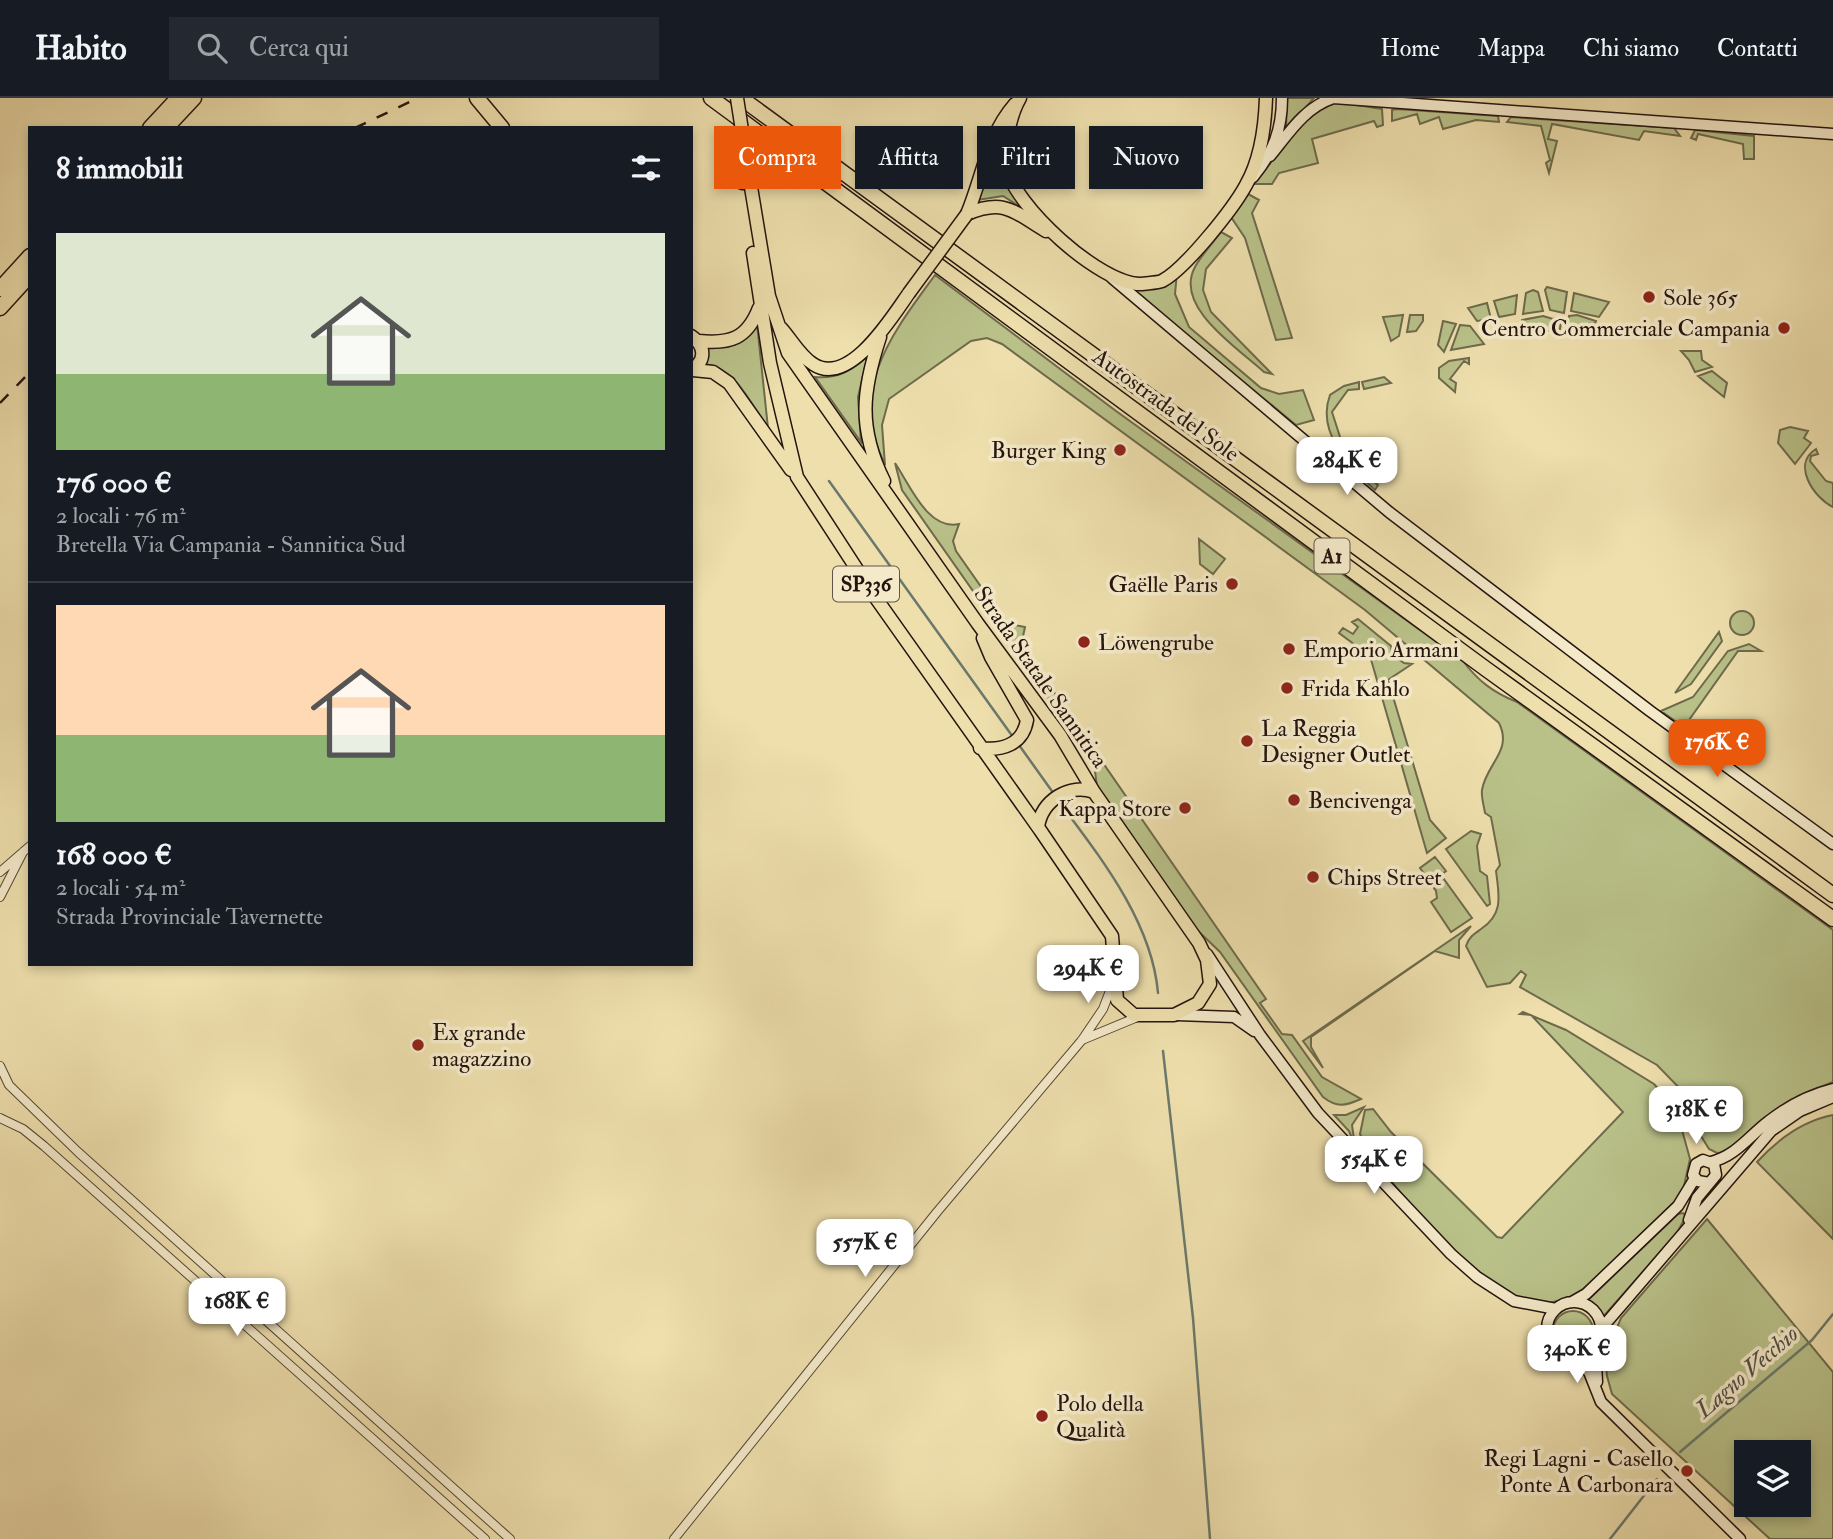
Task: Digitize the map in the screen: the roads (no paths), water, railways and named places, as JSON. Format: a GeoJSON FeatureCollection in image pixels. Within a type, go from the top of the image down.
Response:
{"type":"FeatureCollection","features":[{"type":"Feature","properties":{"kind":"highway"},"geometry":{"type":"LineString","coordinates":[[143,126],[168,98]]}},
{"type":"Feature","properties":{"kind":"highway"},"geometry":{"type":"LineString","coordinates":[[152,126],[178,98]]}},
{"type":"Feature","properties":{"kind":"highway"},"geometry":{"type":"LineString","coordinates":[[170,123],[194,98]]}},
{"type":"Feature","properties":{"kind":"highway"},"geometry":{"type":"LineString","coordinates":[[170,123],[202,98]]}},
{"type":"Feature","properties":{"kind":"highway"},"geometry":{"type":"LineString","coordinates":[[477,98],[500,126]]}},
{"type":"Feature","properties":{"kind":"highway","name":"Autostrada del Sole"},"geometry":{"type":"LineString","coordinates":[[711,98],[1486,669],[1833,919]]}},
{"type":"Feature","properties":{"kind":"highway","name":"Autostrada del Sole"},"geometry":{"type":"LineString","coordinates":[[739,98],[1833,895]]}},
{"type":"Feature","properties":{"kind":"highway"},"geometry":{"type":"LineString","coordinates":[[0,289],[28,258]]}},
{"type":"Feature","properties":{"kind":"highway"},"geometry":{"type":"LineString","coordinates":[[0,308],[28,277]]}},
{"type":"Feature","properties":{"kind":"main road","name":"SP336"},"geometry":{"type":"LineString","coordinates":[[728,98],[760,305],[781,417],[797,477],[873,594],[1112,936],[1117,1000],[1129,1013],[1140,1016]]}},
{"type":"Feature","properties":{"kind":"main road","name":"Strada Statale Sannitica"},"geometry":{"type":"LineString","coordinates":[[739,98],[769,296],[788,353],[978,624],[1060,735],[1094,792],[1199,943],[1211,976],[1208,991],[1198,1003],[1174,1015]]}},
{"type":"Feature","properties":{"kind":"main road"},"geometry":{"type":"LineString","coordinates":[[967,214],[985,206],[1009,208],[1056,237],[1101,270],[1137,284],[1161,281],[1198,248],[1247,185],[1265,131],[1266,98]]}},
{"type":"Feature","properties":{"kind":"main road","name":"Strada Statale Sannitica"},"geometry":{"type":"LineString","coordinates":[[778,325],[816,367],[833,369],[847,364],[881,333],[967,214],[979,184],[990,142],[999,122],[1018,100]]}},
{"type":"Feature","properties":{"kind":"main road"},"geometry":{"type":"LineString","coordinates":[[1018,100],[1008,138],[1006,167],[1026,204],[1056,237]]}},
{"type":"Feature","properties":{"kind":"main road"},"geometry":{"type":"LineString","coordinates":[[693,369],[702,357],[695,338],[725,343],[736,340],[753,323],[760,305]]}},
{"type":"Feature","properties":{"kind":"main road","name":"Strada Statale Sannitica"},"geometry":{"type":"LineString","coordinates":[[881,333],[865,389],[864,420],[870,448],[895,505]]}},
{"type":"Feature","properties":{"kind":"main road"},"geometry":{"type":"LineString","coordinates":[[693,370],[713,372],[729,383],[797,477]]}},
{"type":"Feature","properties":{"kind":"main road"},"geometry":{"type":"LineString","coordinates":[[978,624],[991,657],[1027,720],[1024,733],[1016,742],[1004,748],[980,748]]}},
{"type":"Feature","properties":{"kind":"main road"},"geometry":{"type":"LineString","coordinates":[[1040,830],[1042,812],[1066,791],[1083,788],[1094,792]]}},
{"type":"Feature","properties":{"kind":"main road"},"geometry":{"type":"LineString","coordinates":[[1140,1016],[1174,1015]]}},
{"type":"Feature","properties":{"kind":"street"},"geometry":{"type":"LineString","coordinates":[[1270,156],[1279,129],[1282,98]]}},
{"type":"Feature","properties":{"kind":"street"},"geometry":{"type":"LineString","coordinates":[[1247,185],[1307,112],[1316,104],[1333,98],[1833,134]]}},
{"type":"Feature","properties":{"kind":"street"},"geometry":{"type":"LineString","coordinates":[[1101,270],[1389,512],[1650,711],[1833,844]]}},
{"type":"Feature","properties":{"kind":"street"},"geometry":{"type":"LineString","coordinates":[[0,872],[26,849]]}},
{"type":"Feature","properties":{"kind":"street"},"geometry":{"type":"LineString","coordinates":[[0,897],[26,849]]}},
{"type":"Feature","properties":{"kind":"street","name":"Strada Statale Sannitica"},"geometry":{"type":"LineString","coordinates":[[1199,943],[1260,1035],[1318,1113],[1451,1254],[1500,1294],[1529,1306],[1556,1309]]}},
{"type":"Feature","properties":{"kind":"street"},"geometry":{"type":"LineString","coordinates":[[674,1539],[937,1212],[1082,1040],[1103,1009],[1114,980]]}},
{"type":"Feature","properties":{"kind":"street"},"geometry":{"type":"LineString","coordinates":[[1174,1015],[1234,1017],[1260,1035]]}},
{"type":"Feature","properties":{"kind":"street"},"geometry":{"type":"LineString","coordinates":[[1082,1040],[1140,1016]]}},
{"type":"Feature","properties":{"kind":"street"},"geometry":{"type":"LineString","coordinates":[[0,1066],[9,1085],[78,1152],[510,1539]]}},
{"type":"Feature","properties":{"kind":"street"},"geometry":{"type":"LineString","coordinates":[[1713,1179],[1701,1183],[1695,1178],[1693,1171],[1696,1164],[1731,1155],[1768,1122],[1797,1102],[1833,1089]]}},
{"type":"Feature","properties":{"kind":"street"},"geometry":{"type":"LineString","coordinates":[[1695,1178],[1678,1206],[1586,1294],[1556,1309],[1547,1325],[1550,1342],[1564,1354],[1573,1356],[1589,1351],[1595,1345],[1601,1329],[1771,1131],[1800,1111],[1833,1097]]}},
{"type":"Feature","properties":{"kind":"street"},"geometry":{"type":"LineString","coordinates":[[0,1118],[23,1129],[44,1146],[485,1539]]}},
{"type":"Feature","properties":{"kind":"street"},"geometry":{"type":"LineString","coordinates":[[1685,1229],[1697,1198],[1713,1179],[1741,1153],[1757,1146]]}},
{"type":"Feature","properties":{"kind":"street"},"geometry":{"type":"LineString","coordinates":[[1711,1161],[1716,1167],[1713,1179]]}},
{"type":"Feature","properties":{"kind":"street"},"geometry":{"type":"LineString","coordinates":[[1572,1302],[1588,1307],[1599,1320],[1601,1329]]}},
{"type":"Feature","properties":{"kind":"street","name":"Strada Statale Sannitica"},"geometry":{"type":"LineString","coordinates":[[1529,1306],[1547,1325]]}},
{"type":"Feature","properties":{"kind":"street"},"geometry":{"type":"LineString","coordinates":[[1595,1345],[1601,1402]]}},
{"type":"Feature","properties":{"kind":"street"},"geometry":{"type":"LineString","coordinates":[[1573,1356],[1589,1371],[1601,1402],[1740,1539]]}},
{"type":"Feature","properties":{"kind":"waterway"},"geometry":{"type":"LineString","coordinates":[[829,481],[1013,737]]}},
{"type":"Feature","properties":{"kind":"waterway"},"geometry":{"type":"LineString","coordinates":[[1019,745],[1054,794]]}},
{"type":"Feature","properties":{"kind":"waterway"},"geometry":{"type":"LineString","coordinates":[[1060,803],[1092,846],[1135,916],[1154,967],[1158,993]]}},
{"type":"Feature","properties":{"kind":"waterway"},"geometry":{"type":"LineString","coordinates":[[1163,1051],[1193,1318],[1210,1539]]}},
{"type":"Feature","properties":{"kind":"waterway","name":"Lagno Vecchio"},"geometry":{"type":"LineString","coordinates":[[1680,1452],[1812,1340],[1833,1314]]}},
{"type":"Feature","properties":{"kind":"waterway","name":"Lagno Vecchio"},"geometry":{"type":"LineString","coordinates":[[1610,1539],[1657,1479]]}},
{"type":"Feature","properties":{"kind":"railway"},"geometry":{"type":"LineString","coordinates":[[359,126],[418,98]]}},
{"type":"Feature","properties":{"kind":"railway"},"geometry":{"type":"LineString","coordinates":[[0,403],[28,374]]}},
{"type":"Feature","properties":{"kind":"place","name":"Sole 365"},"geometry":{"type":"Point","coordinates":[1649,297]}},
{"type":"Feature","properties":{"kind":"place","name":"Centro Commerciale Campania"},"geometry":{"type":"Point","coordinates":[1784,328]}},
{"type":"Feature","properties":{"kind":"place","name":"Burger King"},"geometry":{"type":"Point","coordinates":[1120,450]}},
{"type":"Feature","properties":{"kind":"place","name":"Gaëlle Paris"},"geometry":{"type":"Point","coordinates":[1232,584]}},
{"type":"Feature","properties":{"kind":"place","name":"Löwengrube"},"geometry":{"type":"Point","coordinates":[1084,642]}},
{"type":"Feature","properties":{"kind":"place","name":"Emporio Armani"},"geometry":{"type":"Point","coordinates":[1289,649]}},
{"type":"Feature","properties":{"kind":"place","name":"Frida Kahlo"},"geometry":{"type":"Point","coordinates":[1287,688]}},
{"type":"Feature","properties":{"kind":"place","name":"La Reggia Designer Outlet"},"geometry":{"type":"Point","coordinates":[1247,741]}},
{"type":"Feature","properties":{"kind":"place","name":"Bencivenga"},"geometry":{"type":"Point","coordinates":[1294,800]}},
{"type":"Feature","properties":{"kind":"place","name":"Kappa Store"},"geometry":{"type":"Point","coordinates":[1185,808]}},
{"type":"Feature","properties":{"kind":"place","name":"Chips Street"},"geometry":{"type":"Point","coordinates":[1313,877]}},
{"type":"Feature","properties":{"kind":"place","name":"Ex grande magazzino"},"geometry":{"type":"Point","coordinates":[418,1045]}},
{"type":"Feature","properties":{"kind":"place","name":"Polo della Qualità"},"geometry":{"type":"Point","coordinates":[1042,1416]}},
{"type":"Feature","properties":{"kind":"place","name":"Regi Lagni - Casello Ponte A Carbonara"},"geometry":{"type":"Point","coordinates":[1687,1471]}}]}
